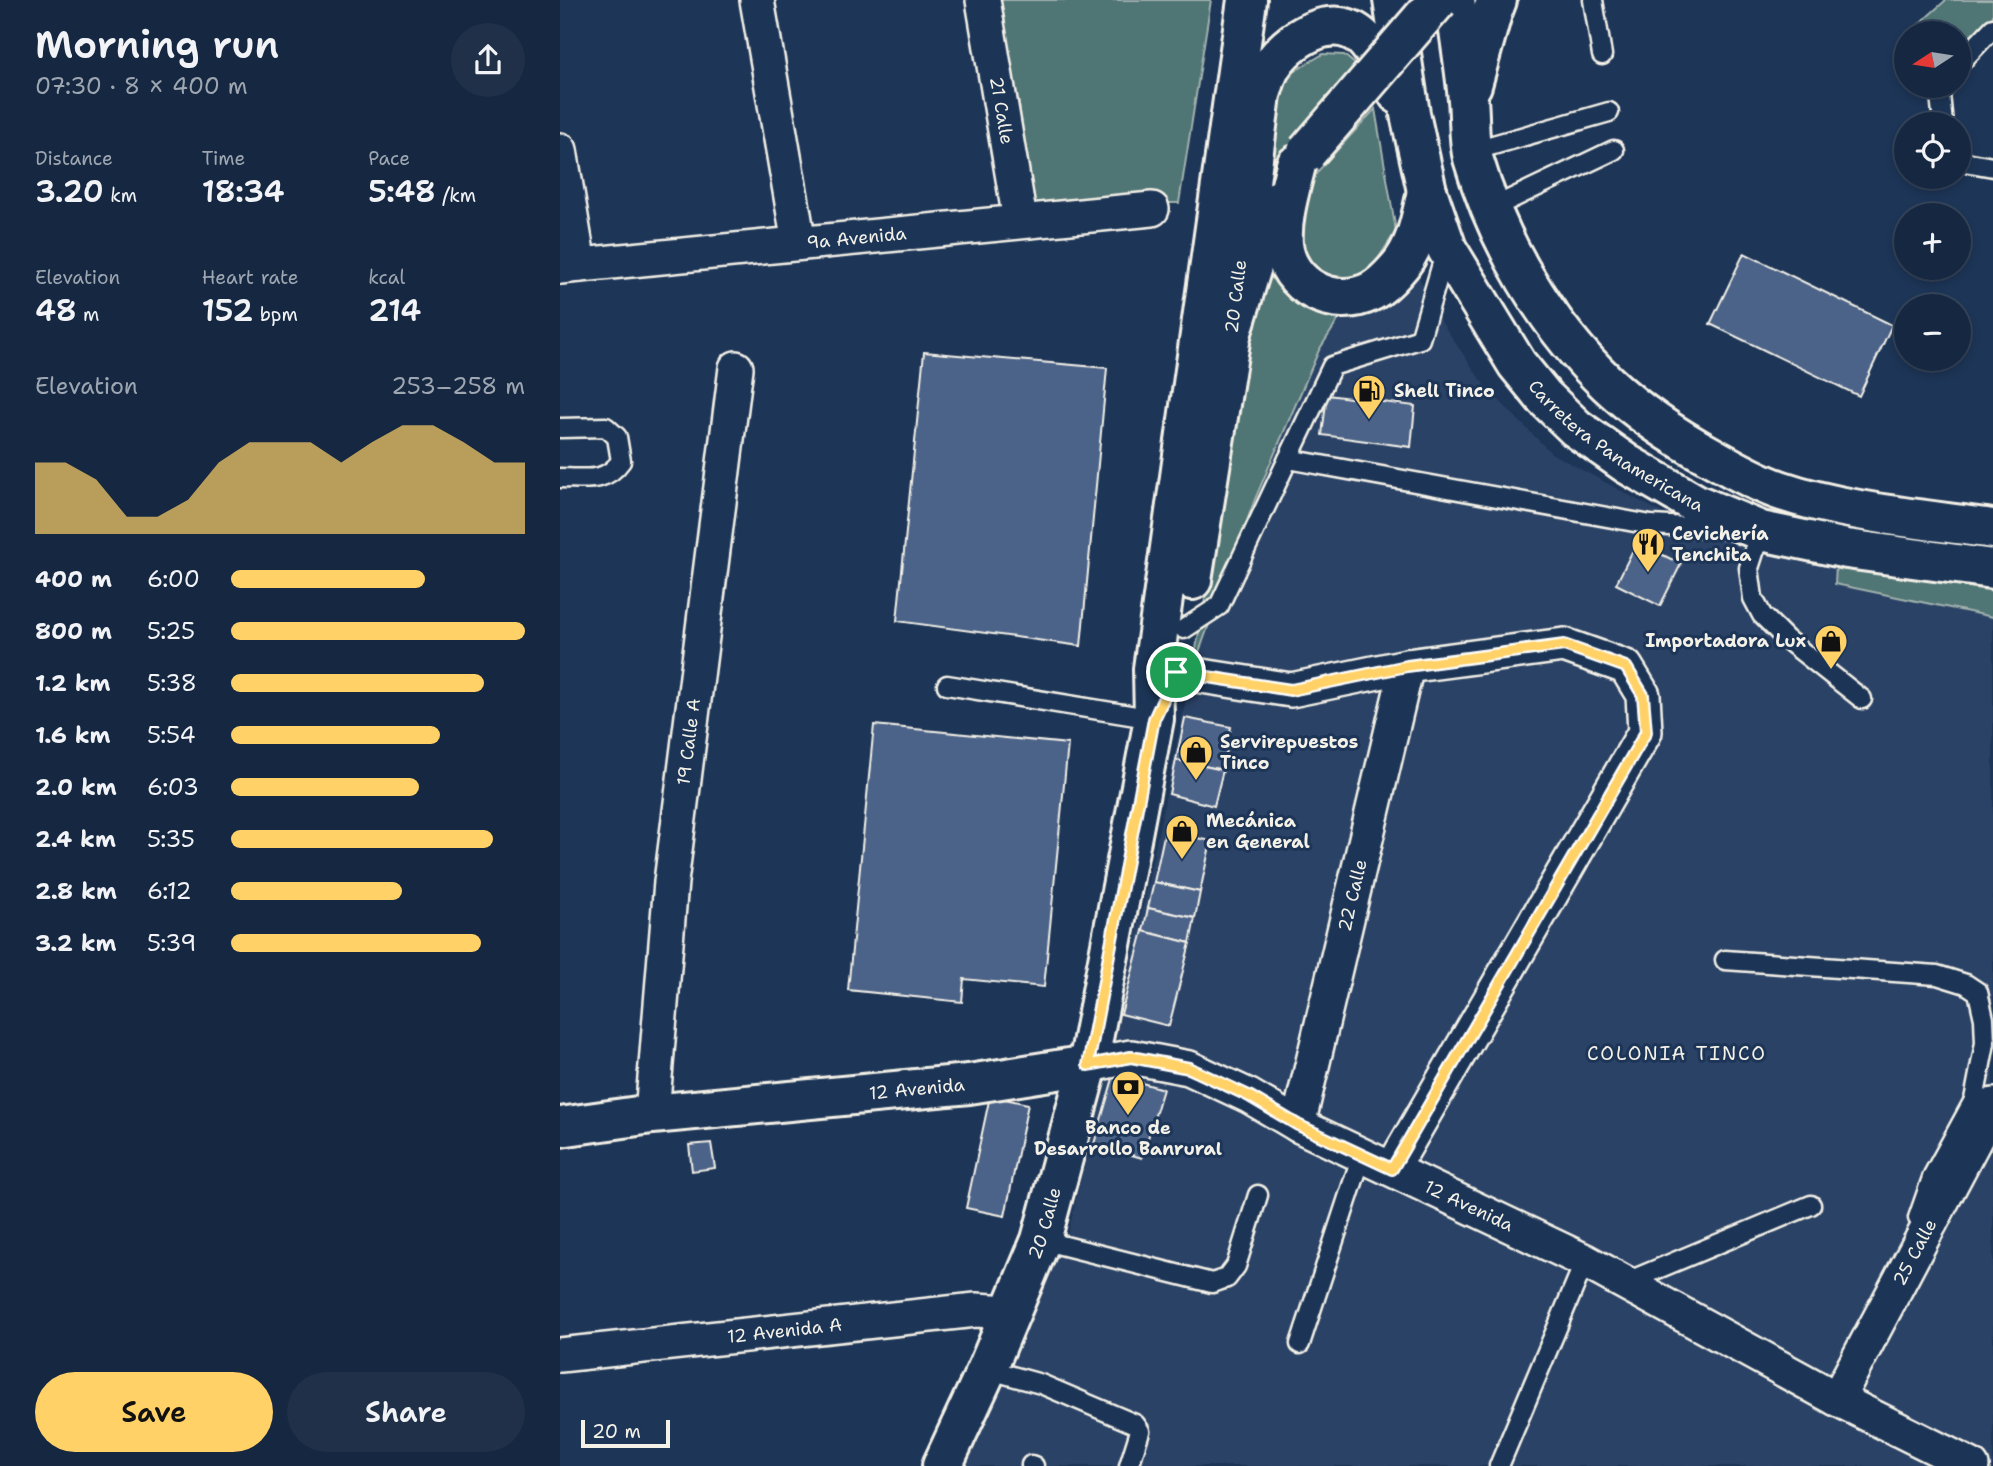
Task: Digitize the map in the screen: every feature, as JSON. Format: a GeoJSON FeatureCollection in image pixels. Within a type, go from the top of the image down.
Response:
{"type":"FeatureCollection","features":[{"type":"Feature","properties":{"kind":"main road","name":"20 Calle"},"geometry":{"type":"LineString","coordinates":[[942,1466],[987,1369],[1041,1240],[1088,1065],[1154,719],[1153,669],[1247,0]]}},
{"type":"Feature","properties":{"kind":"main road"},"geometry":{"type":"LineString","coordinates":[[1393,0],[1410,114]]}},
{"type":"Feature","properties":{"kind":"main road"},"geometry":{"type":"LineString","coordinates":[[1231,335],[1260,240],[1280,191],[1301,158],[1438,0]]}},
{"type":"Feature","properties":{"kind":"main road"},"geometry":{"type":"LineString","coordinates":[[1455,0],[1472,151],[1492,208],[1524,276],[1580,355],[1609,385],[1675,437],[1729,467],[1779,490],[1871,512],[1993,529]]}},
{"type":"Feature","properties":{"kind":"main road"},"geometry":{"type":"LineString","coordinates":[[1468,100],[1497,0]]}},
{"type":"Feature","properties":{"kind":"main road","name":"20 Calle"},"geometry":{"type":"LineString","coordinates":[[1154,719],[1176,672],[1184,629],[1231,335],[1261,94],[1270,69],[1300,37],[1319,29],[1336,27],[1353,30],[1366,40],[1410,114]]}},
{"type":"Feature","properties":{"kind":"main road","name":"Carretera Panamericana"},"geometry":{"type":"LineString","coordinates":[[1410,114],[1427,191],[1447,249],[1517,364],[1544,397],[1576,428],[1627,464],[1696,505],[1761,530],[1847,549],[1993,569]]}},
{"type":"Feature","properties":{"kind":"main road"},"geometry":{"type":"LineString","coordinates":[[1301,158],[1284,223],[1283,246],[1287,262],[1304,285],[1329,296],[1352,297],[1373,291],[1398,269],[1413,243],[1427,191]]}},
{"type":"Feature","properties":{"kind":"main road","name":"12 Avenida"},"geometry":{"type":"LineString","coordinates":[[560,1126],[652,1114],[969,1084],[1088,1065]]}},
{"type":"Feature","properties":{"kind":"street"},"geometry":{"type":"LineString","coordinates":[[757,0],[799,243]]}},
{"type":"Feature","properties":{"kind":"street","name":"21 Calle"},"geometry":{"type":"LineString","coordinates":[[983,0],[1020,220]]}},
{"type":"Feature","properties":{"kind":"street"},"geometry":{"type":"LineString","coordinates":[[560,150],[569,266]]}},
{"type":"Feature","properties":{"kind":"street","name":"9a Avenida"},"geometry":{"type":"LineString","coordinates":[[569,266],[1152,209]]}},
{"type":"Feature","properties":{"kind":"street","name":"19 Calle A"},"geometry":{"type":"LineString","coordinates":[[652,1114],[671,882],[736,368]]}},
{"type":"Feature","properties":{"kind":"street"},"geometry":{"type":"LineString","coordinates":[[1176,672],[1291,690],[1407,666],[1564,645],[1626,667],[1643,695],[1646,732],[1392,1169]]}},
{"type":"Feature","properties":{"kind":"street","name":"22 Calle"},"geometry":{"type":"LineString","coordinates":[[1298,1125],[1407,666]]}},
{"type":"Feature","properties":{"kind":"street","name":"12 Avenida"},"geometry":{"type":"LineString","coordinates":[[1088,1065],[1131,1057],[1189,1068],[1249,1096],[1298,1125],[1585,1261],[1837,1399],[1972,1466]]}},
{"type":"Feature","properties":{"kind":"street","name":"25 Calle"},"geometry":{"type":"LineString","coordinates":[[1837,1399],[1993,1105]]}},
{"type":"Feature","properties":{"kind":"street","name":"12 Avenida A"},"geometry":{"type":"LineString","coordinates":[[560,1355],[976,1310],[1010,1312]]}},
{"type":"Feature","properties":{"kind":"lane"},"geometry":{"type":"LineString","coordinates":[[1593,0],[1602,55]]}},
{"type":"Feature","properties":{"kind":"lane"},"geometry":{"type":"LineString","coordinates":[[1971,51],[1993,28]]}},
{"type":"Feature","properties":{"kind":"lane"},"geometry":{"type":"LineString","coordinates":[[1472,151],[1609,112]]}},
{"type":"Feature","properties":{"kind":"lane"},"geometry":{"type":"LineString","coordinates":[[1492,208],[1614,150]]}},
{"type":"Feature","properties":{"kind":"lane"},"geometry":{"type":"LineString","coordinates":[[1971,163],[1993,167]]}},
{"type":"Feature","properties":{"kind":"lane"},"geometry":{"type":"LineString","coordinates":[[1184,629],[1219,606],[1332,366],[1420,339],[1447,249]]}},
{"type":"Feature","properties":{"kind":"lane"},"geometry":{"type":"LineString","coordinates":[[560,428],[606,427],[617,437],[621,461],[614,471],[604,477],[560,478]]}},
{"type":"Feature","properties":{"kind":"lane"},"geometry":{"type":"LineString","coordinates":[[1288,459],[1651,525],[1761,530],[1749,568],[1753,598],[1762,615],[1786,639],[1862,699]]}},
{"type":"Feature","properties":{"kind":"lane"},"geometry":{"type":"LineString","coordinates":[[947,685],[1154,719]]}},
{"type":"Feature","properties":{"kind":"lane"},"geometry":{"type":"LineString","coordinates":[[1725,960],[1937,975],[1966,984],[1978,992],[1984,1019],[1985,1043],[1974,1100],[1933,1175],[1917,1220],[1913,1259]]}},
{"type":"Feature","properties":{"kind":"lane"},"geometry":{"type":"LineString","coordinates":[[1300,1344],[1362,1155]]}},
{"type":"Feature","properties":{"kind":"lane"},"geometry":{"type":"LineString","coordinates":[[1041,1240],[1212,1283],[1227,1278],[1236,1266],[1258,1195]]}},
{"type":"Feature","properties":{"kind":"lane"},"geometry":{"type":"LineString","coordinates":[[1624,1283],[1811,1205]]}},
{"type":"Feature","properties":{"kind":"lane"},"geometry":{"type":"LineString","coordinates":[[1499,1466],[1585,1261]]}},
{"type":"Feature","properties":{"kind":"lane"},"geometry":{"type":"LineString","coordinates":[[987,1369],[1041,1384],[1135,1424],[1140,1431],[1129,1466]]}},
{"type":"Feature","properties":{"kind":"shaded area"},"geometry":{"type":"Polygon","coordinates":[[[1396,231],[1440,320],[1484,385],[1551,453],[1684,525],[1836,565],[1836,584],[1993,617],[1993,1466],[963,1466],[1068,1234],[1123,1001],[1192,671],[1255,499],[1319,350],[1396,231]]]}},
{"type":"Feature","properties":{"kind":"green space"},"geometry":{"type":"Polygon","coordinates":[[[999,0],[1211,0],[1179,203],[1029,203],[999,0]]]}},
{"type":"Feature","properties":{"kind":"green space"},"geometry":{"type":"Polygon","coordinates":[[[1946,0],[1993,0],[1993,19],[1971,39],[1971,21],[1922,21],[1946,0]]]}},
{"type":"Feature","properties":{"kind":"green space"},"geometry":{"type":"Polygon","coordinates":[[[1323,54],[1344,55],[1362,70],[1247,236],[1270,100],[1295,71],[1323,54]]]}},
{"type":"Feature","properties":{"kind":"green space"},"geometry":{"type":"Polygon","coordinates":[[[1375,109],[1396,231],[1319,350],[1255,499],[1192,671],[1252,337],[1277,234],[1318,171],[1375,109]]]}},
{"type":"Feature","properties":{"kind":"green space"},"geometry":{"type":"Polygon","coordinates":[[[1836,565],[1993,591],[1993,617],[1835,584],[1836,565]]]}},
{"type":"Feature","properties":{"kind":"building"},"geometry":{"type":"Polygon","coordinates":[[[1744,253],[1892,325],[1859,396],[1710,324],[1744,253]]]}},
{"type":"Feature","properties":{"kind":"building"},"geometry":{"type":"Polygon","coordinates":[[[924,352],[1107,368],[1081,646],[897,621],[924,352]]]}},
{"type":"Feature","properties":{"kind":"building","name":"Shell Tinco"},"geometry":{"type":"Polygon","coordinates":[[[1327,395],[1415,406],[1411,447],[1322,435],[1327,395]]]}},
{"type":"Feature","properties":{"kind":"building","name":"Cevichería Tenchita"},"geometry":{"type":"Polygon","coordinates":[[[1637,542],[1681,564],[1660,606],[1616,584],[1637,542]]]}},
{"type":"Feature","properties":{"kind":"building"},"geometry":{"type":"Polygon","coordinates":[[[1185,718],[1231,727],[1223,770],[1176,760],[1185,718]]]}},
{"type":"Feature","properties":{"kind":"building"},"geometry":{"type":"Polygon","coordinates":[[[874,725],[1068,744],[1044,987],[964,979],[962,1002],[848,990],[874,725]]]}},
{"type":"Feature","properties":{"kind":"building","name":"Servirepuestos Tinco"},"geometry":{"type":"Polygon","coordinates":[[[1176,760],[1223,770],[1214,806],[1169,794],[1176,760]]]}},
{"type":"Feature","properties":{"kind":"building","name":"Mecánica en General"},"geometry":{"type":"Polygon","coordinates":[[[1165,831],[1211,841],[1200,892],[1154,882],[1165,831]]]}},
{"type":"Feature","properties":{"kind":"building"},"geometry":{"type":"Polygon","coordinates":[[[1154,882],[1200,892],[1195,918],[1148,908],[1154,882]]]}},
{"type":"Feature","properties":{"kind":"building"},"geometry":{"type":"Polygon","coordinates":[[[1148,908],[1195,918],[1190,943],[1143,931],[1148,908]]]}},
{"type":"Feature","properties":{"kind":"building"},"geometry":{"type":"Polygon","coordinates":[[[1143,931],[1190,943],[1169,1026],[1121,1014],[1143,931]]]}},
{"type":"Feature","properties":{"kind":"building","name":"Banco de Desarrollo Banrural"},"geometry":{"type":"Polygon","coordinates":[[[1114,1075],[1163,1089],[1142,1158],[1094,1144],[1114,1075]]]}},
{"type":"Feature","properties":{"kind":"building"},"geometry":{"type":"Polygon","coordinates":[[[990,1096],[1028,1104],[1005,1216],[966,1208],[990,1096]]]}},
{"type":"Feature","properties":{"kind":"building"},"geometry":{"type":"Polygon","coordinates":[[[711,1143],[715,1168],[692,1171],[689,1145],[711,1143]]]}},
{"type":"Feature","properties":{"kind":"place","name":"Shell Tinco"},"geometry":{"type":"Point","coordinates":[1369,421]}},
{"type":"Feature","properties":{"kind":"place","name":"Cevichería Tenchita"},"geometry":{"type":"Point","coordinates":[1648,574]}},
{"type":"Feature","properties":{"kind":"place","name":"Importadora Lux"},"geometry":{"type":"Point","coordinates":[1831,671]}},
{"type":"Feature","properties":{"kind":"place","name":"Servirepuestos Tinco"},"geometry":{"type":"Point","coordinates":[1196,782]}},
{"type":"Feature","properties":{"kind":"place","name":"Mecánica en General"},"geometry":{"type":"Point","coordinates":[1182,861]}},
{"type":"Feature","properties":{"kind":"place","name":"Banco de Desarrollo Banrural"},"geometry":{"type":"Point","coordinates":[1128,1117]}},
{"type":"Feature","properties":{"kind":"district","name":"COLONIA TINCO"},"geometry":{"type":"Point","coordinates":[1677,1053]}},
{"type":"Feature","properties":{"kind":"route"},"geometry":{"type":"LineString","coordinates":[[1564,645],[1626,667],[1643,695],[1646,732],[1392,1169],[1298,1125],[1249,1096],[1189,1068],[1131,1057],[1088,1065],[1154,719],[1176,672],[1291,690],[1407,666],[1564,645]]}}]}
